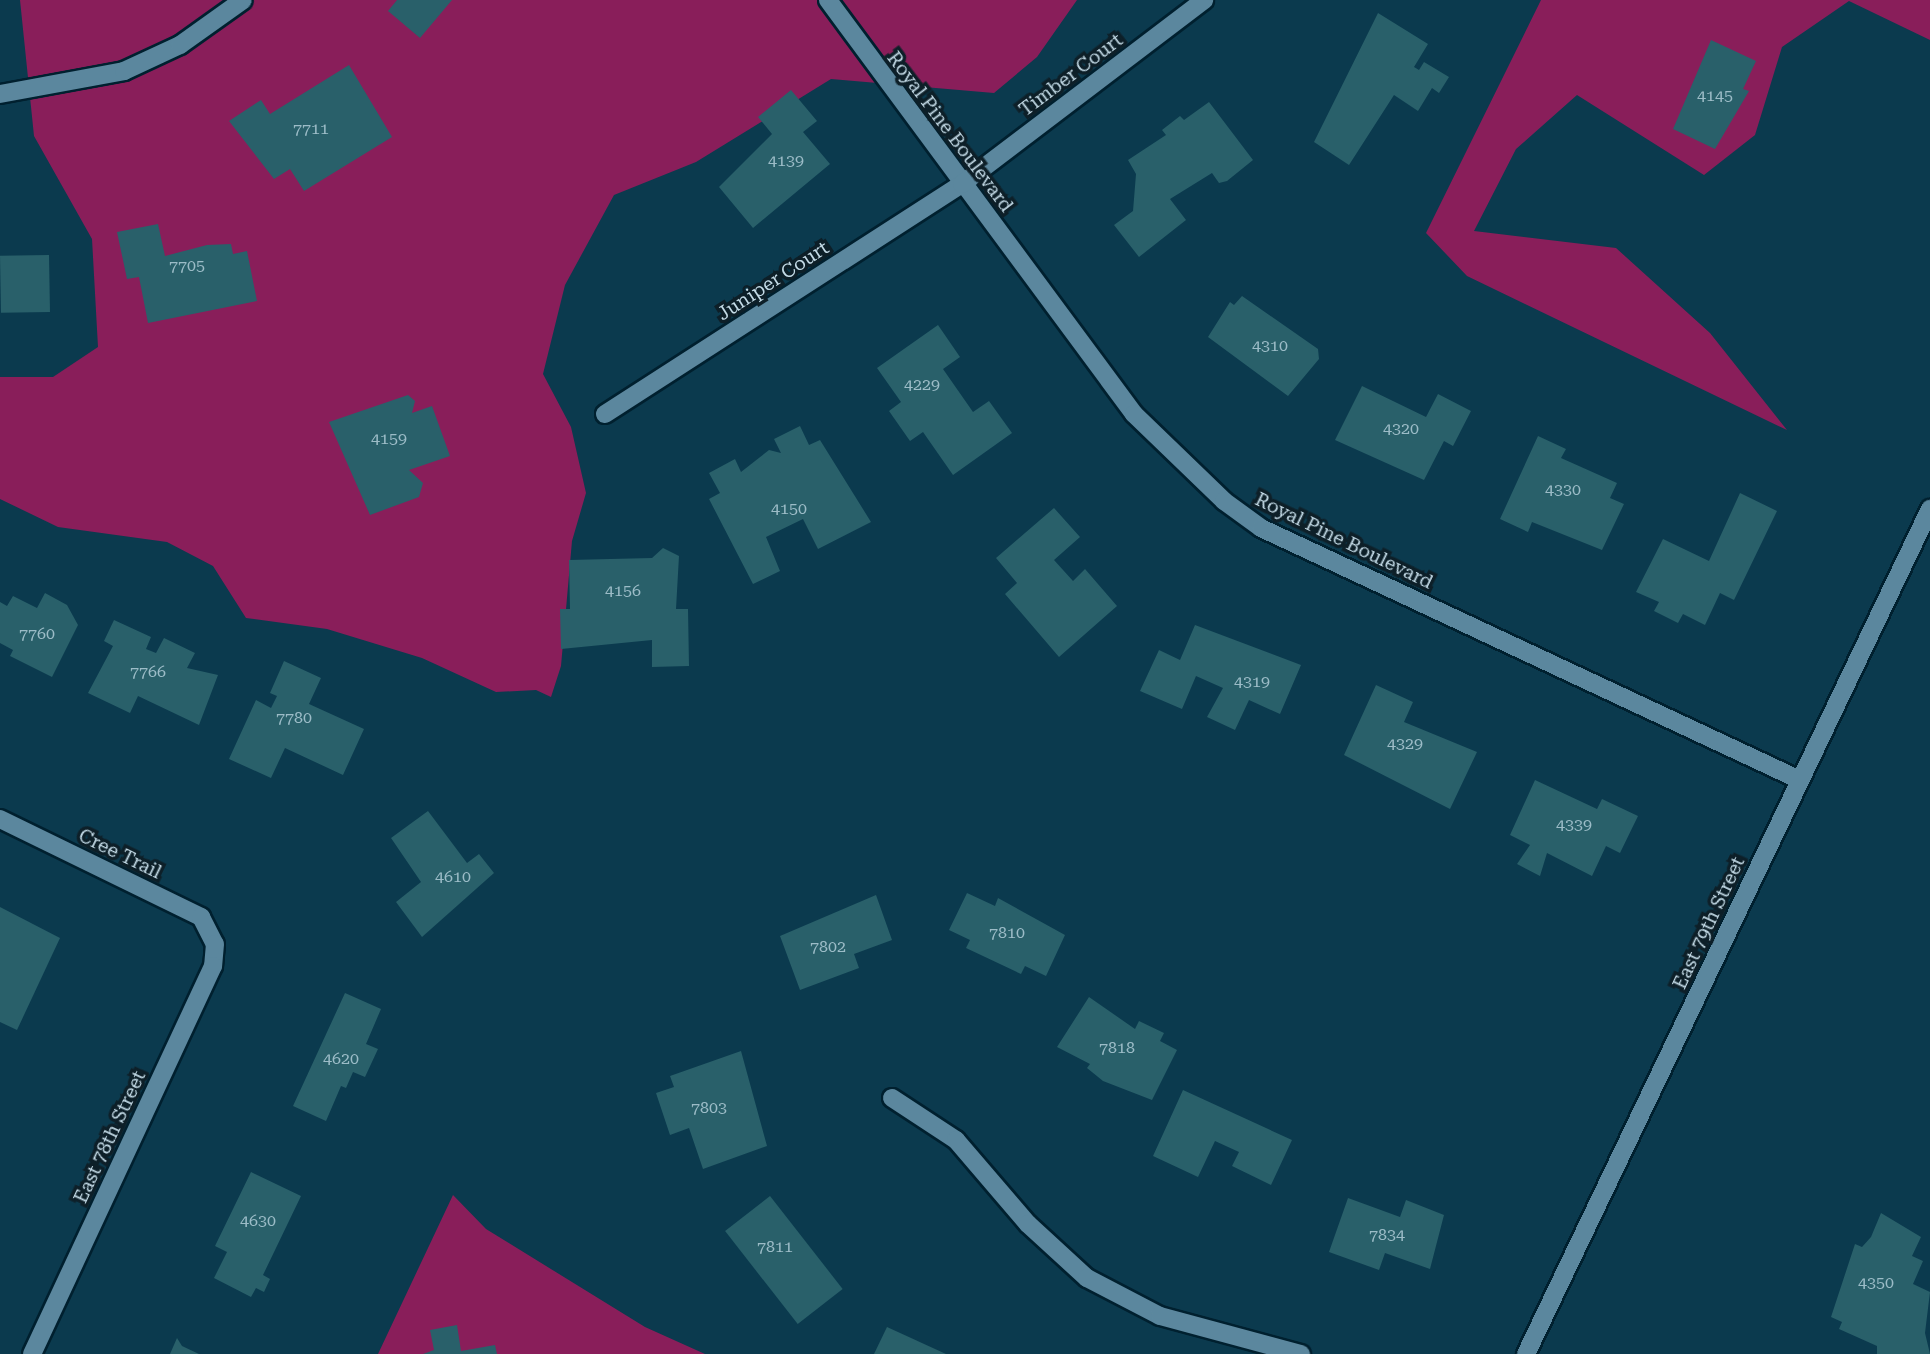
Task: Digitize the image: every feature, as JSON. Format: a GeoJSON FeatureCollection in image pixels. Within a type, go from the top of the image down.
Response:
{"type":"FeatureCollection","features":[{"type":"Feature","properties":{"kind":"street"},"geometry":{"type":"LineString","coordinates":[[0,94],[124,71],[180,45],[243,0]]}},
{"type":"Feature","properties":{"kind":"street","name":"Royal Pine Boulevard"},"geometry":{"type":"LineString","coordinates":[[828,0],[1134,414],[1236,510],[1800,780]]}},
{"type":"Feature","properties":{"kind":"street","name":"Timber Court"},"geometry":{"type":"LineString","coordinates":[[962,184],[1205,0]]}},
{"type":"Feature","properties":{"kind":"street","name":"Juniper Court"},"geometry":{"type":"LineString","coordinates":[[606,414],[962,184]]}},
{"type":"Feature","properties":{"kind":"street","name":"East 79th Street"},"geometry":{"type":"LineString","coordinates":[[1526,1354],[1930,509]]}},
{"type":"Feature","properties":{"kind":"street","name":"Cree Trail"},"geometry":{"type":"LineString","coordinates":[[0,819],[192,912],[214,936]]}},
{"type":"Feature","properties":{"kind":"street","name":"East 78th Street"},"geometry":{"type":"LineString","coordinates":[[32,1354],[213,966],[214,936]]}},
{"type":"Feature","properties":{"kind":"street"},"geometry":{"type":"LineString","coordinates":[[892,1098],[956,1140],[1028,1224],[1087,1278],[1160,1315],[1301,1354]]}},
{"type":"Feature","properties":{"kind":"shaded area"},"geometry":{"type":"Polygon","coordinates":[[[20,0],[1077,0],[1037,57],[994,93],[831,79],[696,162],[614,195],[565,285],[543,374],[571,427],[586,493],[572,541],[561,666],[551,697],[536,690],[496,692],[422,658],[327,629],[246,618],[213,566],[167,542],[58,527],[0,499],[0,377],[53,377],[98,347],[92,239],[34,136],[20,0]]]}},
{"type":"Feature","properties":{"kind":"shaded area"},"geometry":{"type":"Polygon","coordinates":[[[1541,0],[1930,0],[1930,40],[1849,1],[1782,47],[1755,135],[1704,175],[1577,95],[1516,149],[1474,231],[1616,248],[1710,333],[1787,430],[1467,276],[1426,233],[1541,0]]]}},
{"type":"Feature","properties":{"kind":"shaded area"},"geometry":{"type":"Polygon","coordinates":[[[453,1195],[486,1229],[645,1327],[705,1354],[378,1354],[453,1195]]]}},
{"type":"Feature","properties":{"kind":"building"},"geometry":{"type":"Polygon","coordinates":[[[397,0],[452,0],[420,38],[388,11],[397,0]]]}},
{"type":"Feature","properties":{"kind":"building"},"geometry":{"type":"Polygon","coordinates":[[[1378,13],[1428,44],[1414,67],[1419,70],[1424,62],[1449,77],[1439,93],[1432,88],[1418,111],[1394,95],[1349,165],[1314,142],[1378,13]]]}},
{"type":"Feature","properties":{"kind":"building"},"geometry":{"type":"Polygon","coordinates":[[[1711,40],[1756,61],[1743,89],[1749,91],[1715,149],[1673,129],[1711,40]]]}},
{"type":"Feature","properties":{"kind":"building"},"geometry":{"type":"Polygon","coordinates":[[[349,65],[392,137],[304,191],[290,169],[274,179],[229,121],[261,100],[270,114],[349,65]]]}},
{"type":"Feature","properties":{"kind":"building"},"geometry":{"type":"Polygon","coordinates":[[[791,90],[817,121],[803,132],[830,164],[753,228],[719,187],[772,134],[758,117],[791,90]]]}},
{"type":"Feature","properties":{"kind":"building"},"geometry":{"type":"Polygon","coordinates":[[[1209,102],[1253,160],[1227,181],[1219,183],[1212,173],[1170,199],[1186,220],[1139,257],[1114,225],[1133,211],[1136,174],[1128,160],[1166,135],[1162,130],[1180,116],[1184,120],[1209,102]]]}},
{"type":"Feature","properties":{"kind":"building"},"geometry":{"type":"Polygon","coordinates":[[[158,224],[165,256],[207,245],[231,244],[233,254],[247,251],[257,301],[148,323],[139,277],[127,279],[117,232],[158,224]]]}},
{"type":"Feature","properties":{"kind":"building"},"geometry":{"type":"Polygon","coordinates":[[[49,255],[50,312],[1,313],[0,256],[49,255]]]}},
{"type":"Feature","properties":{"kind":"building"},"geometry":{"type":"Polygon","coordinates":[[[1242,296],[1318,349],[1319,359],[1288,396],[1208,337],[1230,302],[1234,305],[1242,296]]]}},
{"type":"Feature","properties":{"kind":"building"},"geometry":{"type":"Polygon","coordinates":[[[938,325],[960,357],[943,369],[973,412],[989,401],[1012,433],[953,475],[923,432],[910,441],[889,411],[901,402],[877,368],[938,325]]]}},
{"type":"Feature","properties":{"kind":"building"},"geometry":{"type":"Polygon","coordinates":[[[1362,386],[1426,417],[1438,394],[1471,411],[1453,446],[1444,441],[1424,480],[1335,440],[1362,386]]]}},
{"type":"Feature","properties":{"kind":"building"},"geometry":{"type":"Polygon","coordinates":[[[408,395],[415,401],[412,413],[432,406],[450,456],[409,470],[423,483],[419,497],[370,515],[329,422],[408,395]]]}},
{"type":"Feature","properties":{"kind":"building"},"geometry":{"type":"Polygon","coordinates":[[[800,426],[809,445],[820,440],[871,522],[818,549],[803,519],[766,537],[780,571],[753,584],[709,499],[720,493],[709,473],[735,459],[741,472],[769,450],[781,453],[774,439],[800,426]]]}},
{"type":"Feature","properties":{"kind":"building"},"geometry":{"type":"Polygon","coordinates":[[[1538,436],[1566,449],[1561,458],[1617,483],[1610,498],[1624,504],[1602,550],[1532,522],[1528,532],[1500,519],[1538,436]]]}},
{"type":"Feature","properties":{"kind":"building"},"geometry":{"type":"Polygon","coordinates":[[[1740,493],[1777,511],[1734,600],[1720,593],[1705,625],[1683,614],[1678,623],[1654,611],[1659,602],[1636,592],[1663,539],[1709,561],[1740,493]]]}},
{"type":"Feature","properties":{"kind":"building"},"geometry":{"type":"Polygon","coordinates":[[[1054,508],[1080,537],[1054,560],[1073,581],[1085,569],[1117,606],[1059,657],[1005,594],[1017,583],[996,558],[1054,508]]]}},
{"type":"Feature","properties":{"kind":"building"},"geometry":{"type":"Polygon","coordinates":[[[663,548],[679,556],[676,609],[688,609],[689,666],[652,667],[652,640],[561,649],[560,609],[570,609],[569,560],[652,558],[663,548]]]}},
{"type":"Feature","properties":{"kind":"building"},"geometry":{"type":"Polygon","coordinates":[[[45,593],[67,605],[78,625],[52,677],[10,656],[13,650],[0,643],[0,602],[7,606],[13,596],[37,608],[45,593]]]}},
{"type":"Feature","properties":{"kind":"building"},"geometry":{"type":"Polygon","coordinates":[[[114,620],[151,637],[146,649],[156,653],[164,638],[195,653],[187,668],[218,675],[199,725],[138,696],[130,713],[88,693],[113,646],[104,641],[114,620]]]}},
{"type":"Feature","properties":{"kind":"building"},"geometry":{"type":"Polygon","coordinates":[[[1195,625],[1301,665],[1280,714],[1249,700],[1235,730],[1207,717],[1223,688],[1196,676],[1182,709],[1140,691],[1159,650],[1180,660],[1195,625]]]}},
{"type":"Feature","properties":{"kind":"building"},"geometry":{"type":"Polygon","coordinates":[[[284,661],[321,678],[309,704],[364,729],[343,775],[285,748],[271,778],[229,759],[256,700],[271,708],[277,696],[270,693],[284,661]]]}},
{"type":"Feature","properties":{"kind":"building"},"geometry":{"type":"Polygon","coordinates":[[[1376,685],[1413,702],[1404,722],[1477,752],[1450,809],[1344,755],[1376,685]]]}},
{"type":"Feature","properties":{"kind":"building"},"geometry":{"type":"Polygon","coordinates":[[[1535,780],[1597,809],[1602,799],[1638,816],[1620,853],[1606,846],[1592,876],[1547,853],[1540,876],[1517,864],[1530,845],[1510,835],[1535,780]]]}},
{"type":"Feature","properties":{"kind":"building"},"geometry":{"type":"Polygon","coordinates":[[[428,811],[467,863],[479,854],[494,873],[422,937],[396,902],[421,882],[391,838],[428,811]]]}},
{"type":"Feature","properties":{"kind":"building"},"geometry":{"type":"Polygon","coordinates":[[[967,893],[995,906],[998,898],[1065,935],[1046,976],[1025,966],[1021,974],[966,948],[970,940],[949,930],[967,893]]]}},
{"type":"Feature","properties":{"kind":"building"},"geometry":{"type":"Polygon","coordinates":[[[876,895],[892,940],[854,954],[859,968],[800,990],[780,936],[876,895]]]}},
{"type":"Feature","properties":{"kind":"building"},"geometry":{"type":"Polygon","coordinates":[[[0,907],[60,938],[17,1030],[0,1022],[0,907]]]}},
{"type":"Feature","properties":{"kind":"building"},"geometry":{"type":"Polygon","coordinates":[[[345,993],[381,1009],[366,1044],[378,1049],[365,1077],[353,1072],[346,1088],[341,1086],[326,1121],[293,1106],[345,993]]]}},
{"type":"Feature","properties":{"kind":"building"},"geometry":{"type":"Polygon","coordinates":[[[1089,997],[1135,1029],[1139,1021],[1164,1033],[1160,1041],[1177,1050],[1152,1100],[1103,1081],[1087,1068],[1090,1064],[1057,1047],[1089,997]]]}},
{"type":"Feature","properties":{"kind":"building"},"geometry":{"type":"Polygon","coordinates":[[[741,1051],[767,1146],[703,1169],[689,1128],[670,1135],[656,1093],[674,1087],[670,1076],[741,1051]]]}},
{"type":"Feature","properties":{"kind":"building"},"geometry":{"type":"Polygon","coordinates":[[[1183,1090],[1292,1140],[1271,1185],[1232,1166],[1239,1152],[1215,1141],[1198,1177],[1153,1156],[1183,1090]]]}},
{"type":"Feature","properties":{"kind":"building"},"geometry":{"type":"Polygon","coordinates":[[[251,1172],[301,1196],[263,1275],[270,1279],[264,1292],[256,1288],[251,1297],[214,1278],[227,1252],[215,1246],[251,1172]]]}},
{"type":"Feature","properties":{"kind":"building"},"geometry":{"type":"Polygon","coordinates":[[[770,1196],[843,1289],[798,1324],[725,1231],[770,1196]]]}},
{"type":"Feature","properties":{"kind":"building"},"geometry":{"type":"Polygon","coordinates":[[[1348,1198],[1400,1217],[1406,1200],[1444,1215],[1430,1269],[1385,1253],[1379,1270],[1329,1252],[1348,1198]]]}},
{"type":"Feature","properties":{"kind":"building"},"geometry":{"type":"Polygon","coordinates":[[[1881,1213],[1921,1237],[1912,1256],[1923,1261],[1913,1284],[1930,1292],[1925,1333],[1930,1354],[1877,1354],[1877,1346],[1839,1329],[1842,1322],[1831,1317],[1855,1244],[1862,1247],[1871,1237],[1881,1213]]]}},
{"type":"Feature","properties":{"kind":"building"},"geometry":{"type":"Polygon","coordinates":[[[457,1325],[461,1351],[495,1345],[497,1354],[423,1354],[434,1350],[430,1330],[457,1325]]]}},
{"type":"Feature","properties":{"kind":"building"},"geometry":{"type":"Polygon","coordinates":[[[887,1327],[946,1354],[874,1354],[887,1327]]]}},
{"type":"Feature","properties":{"kind":"building"},"geometry":{"type":"Polygon","coordinates":[[[177,1338],[182,1346],[199,1354],[170,1354],[177,1338]]]}}]}
